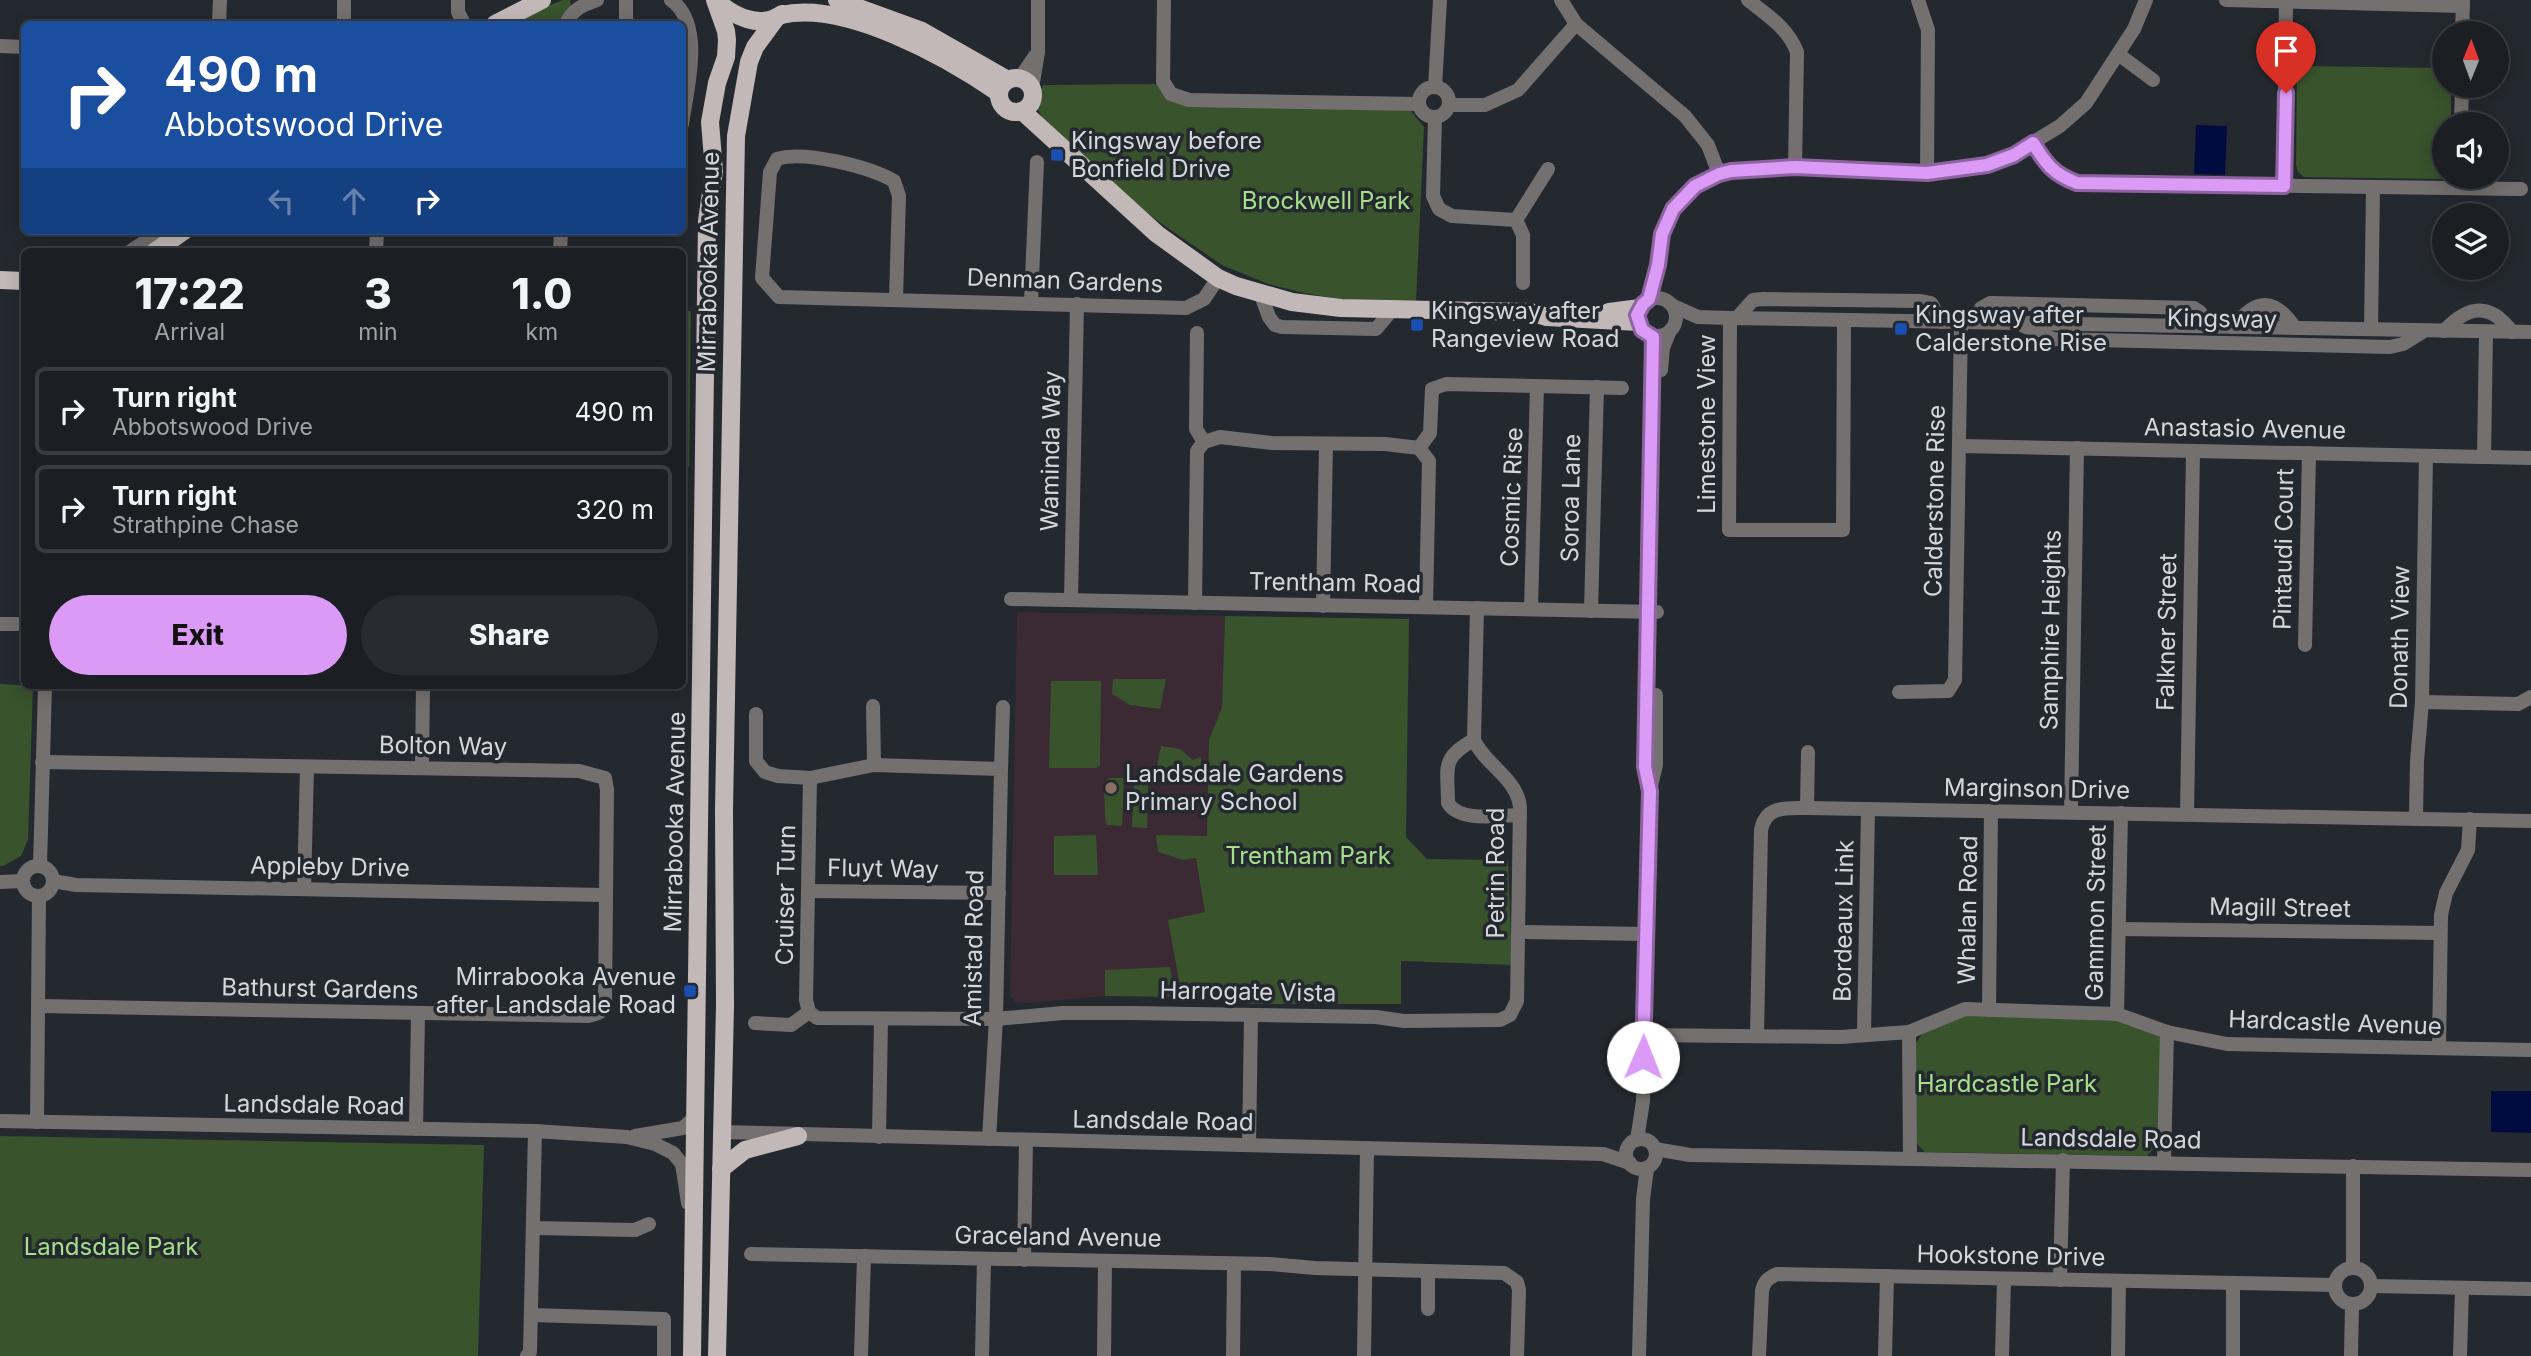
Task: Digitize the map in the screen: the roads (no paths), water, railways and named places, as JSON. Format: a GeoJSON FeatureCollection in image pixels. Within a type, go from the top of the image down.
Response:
{"type":"FeatureCollection","features":[{"type":"Feature","properties":{"kind":"main road"},"geometry":{"type":"LineString","coordinates":[[485,21],[519,0]]}},
{"type":"Feature","properties":{"kind":"main road"},"geometry":{"type":"LineString","coordinates":[[501,21],[542,0]]}},
{"type":"Feature","properties":{"kind":"main road"},"geometry":{"type":"LineString","coordinates":[[716,0],[728,11],[744,19],[759,20],[783,11],[796,11],[863,23],[914,43],[1018,92]]}},
{"type":"Feature","properties":{"kind":"main road","name":"Mirrabooka Avenue"},"geometry":{"type":"LineString","coordinates":[[692,1356],[708,221],[714,171],[710,122],[717,83],[726,57],[727,40],[716,0]]}},
{"type":"Feature","properties":{"kind":"main road"},"geometry":{"type":"LineString","coordinates":[[838,0],[922,31],[1018,92],[1043,117],[1056,143],[1157,234],[1218,278],[1261,295],[1341,308],[1530,312],[1547,317],[1642,310]]}},
{"type":"Feature","properties":{"kind":"main road","name":"Mirrabooka Avenue"},"geometry":{"type":"LineString","coordinates":[[718,1356],[725,1006],[724,782],[736,136],[749,62],[755,47],[783,11]]}},
{"type":"Feature","properties":{"kind":"main road"},"geometry":{"type":"LineString","coordinates":[[161,248],[178,235]]}},
{"type":"Feature","properties":{"kind":"main road"},"geometry":{"type":"LineString","coordinates":[[170,248],[188,235]]}},
{"type":"Feature","properties":{"kind":"main road"},"geometry":{"type":"LineString","coordinates":[[0,281],[21,281]]}},
{"type":"Feature","properties":{"kind":"main road"},"geometry":{"type":"LineString","coordinates":[[0,289],[21,289]]}},
{"type":"Feature","properties":{"kind":"main road"},"geometry":{"type":"LineString","coordinates":[[693,1220],[701,1154],[706,1144],[722,1132]]}},
{"type":"Feature","properties":{"kind":"main road"},"geometry":{"type":"LineString","coordinates":[[721,1169],[745,1150],[798,1136]]}},
{"type":"Feature","properties":{"kind":"street"},"geometry":{"type":"LineString","coordinates":[[219,21],[220,0]]}},
{"type":"Feature","properties":{"kind":"street"},"geometry":{"type":"LineString","coordinates":[[344,0],[344,21]]}},
{"type":"Feature","properties":{"kind":"street"},"geometry":{"type":"LineString","coordinates":[[458,0],[458,12],[462,21]]}},
{"type":"Feature","properties":{"kind":"street"},"geometry":{"type":"LineString","coordinates":[[568,21],[571,14],[585,4],[597,0]]}},
{"type":"Feature","properties":{"kind":"street"},"geometry":{"type":"LineString","coordinates":[[626,0],[626,21]]}},
{"type":"Feature","properties":{"kind":"street"},"geometry":{"type":"LineString","coordinates":[[671,0],[682,9],[691,31],[686,94]]}},
{"type":"Feature","properties":{"kind":"street"},"geometry":{"type":"LineString","coordinates":[[1018,92],[1038,52],[1038,0]]}},
{"type":"Feature","properties":{"kind":"street"},"geometry":{"type":"LineString","coordinates":[[1164,0],[1163,81],[1171,94],[1189,100],[1419,104]]}},
{"type":"Feature","properties":{"kind":"street"},"geometry":{"type":"LineString","coordinates":[[1435,87],[1440,0]]}},
{"type":"Feature","properties":{"kind":"street"},"geometry":{"type":"LineString","coordinates":[[1561,0],[1576,24],[1685,116],[1708,145],[1719,174]]}},
{"type":"Feature","properties":{"kind":"street"},"geometry":{"type":"LineString","coordinates":[[1748,0],[1777,23],[1793,40],[1797,52],[1795,167]]}},
{"type":"Feature","properties":{"kind":"street"},"geometry":{"type":"LineString","coordinates":[[1918,0],[1928,30],[1927,173]]}},
{"type":"Feature","properties":{"kind":"street"},"geometry":{"type":"LineString","coordinates":[[1672,330],[1661,337],[1653,337],[1642,330],[1642,310],[1658,265],[1662,234],[1673,209],[1695,186],[1731,171],[1795,167],[1927,173],[1987,165],[2014,155],[2060,126],[2086,103],[2134,29],[2146,0]]}},
{"type":"Feature","properties":{"kind":"street"},"geometry":{"type":"LineString","coordinates":[[2226,0],[2463,3],[2462,21]]}},
{"type":"Feature","properties":{"kind":"street"},"geometry":{"type":"LineString","coordinates":[[2284,186],[2286,0]]}},
{"type":"Feature","properties":{"kind":"street"},"geometry":{"type":"LineString","coordinates":[[1449,105],[1485,105],[1518,90],[1576,24]]}},
{"type":"Feature","properties":{"kind":"street"},"geometry":{"type":"LineString","coordinates":[[0,46],[21,47]]}},
{"type":"Feature","properties":{"kind":"street"},"geometry":{"type":"LineString","coordinates":[[2118,54],[2153,80]]}},
{"type":"Feature","properties":{"kind":"street"},"geometry":{"type":"LineString","coordinates":[[1419,104],[1424,91],[1435,87],[1445,92],[1449,105]]}},
{"type":"Feature","properties":{"kind":"street"},"geometry":{"type":"LineString","coordinates":[[1419,104],[1426,114],[1435,117],[1442,114],[1449,105]]}},
{"type":"Feature","properties":{"kind":"street"},"geometry":{"type":"LineString","coordinates":[[1435,117],[1433,196],[1439,208],[1452,216],[1516,220]]}},
{"type":"Feature","properties":{"kind":"street"},"geometry":{"type":"LineString","coordinates":[[2033,143],[2049,167],[2060,177],[2077,183],[2374,188],[2432,184]]}},
{"type":"Feature","properties":{"kind":"street","name":"Denman Gardens"},"geometry":{"type":"LineString","coordinates":[[896,299],[899,196],[894,181],[882,174],[813,156],[788,155],[777,159],[770,172],[762,278],[779,297],[1186,308],[1204,299],[1218,278]]}},
{"type":"Feature","properties":{"kind":"street"},"geometry":{"type":"LineString","coordinates":[[1031,302],[1037,162]]}},
{"type":"Feature","properties":{"kind":"street"},"geometry":{"type":"LineString","coordinates":[[1516,220],[1548,169]]}},
{"type":"Feature","properties":{"kind":"street"},"geometry":{"type":"LineString","coordinates":[[2371,328],[2374,188]]}},
{"type":"Feature","properties":{"kind":"street"},"geometry":{"type":"LineString","coordinates":[[2509,188],[2521,189]]}},
{"type":"Feature","properties":{"kind":"street"},"geometry":{"type":"LineString","coordinates":[[1516,220],[1523,235],[1523,283]]}},
{"type":"Feature","properties":{"kind":"street"},"geometry":{"type":"LineString","coordinates":[[135,248],[155,235]]}},
{"type":"Feature","properties":{"kind":"street"},"geometry":{"type":"LineString","coordinates":[[1640,1165],[1656,1157],[1643,1101],[1643,1035],[1650,791],[1645,767],[1653,612],[1656,436],[1663,348],[1677,318],[1669,303],[1658,265]]}},
{"type":"Feature","properties":{"kind":"street"},"geometry":{"type":"LineString","coordinates":[[1261,295],[1269,317],[1275,326],[1282,327],[1376,329],[1392,310]]}},
{"type":"Feature","properties":{"kind":"street"},"geometry":{"type":"LineString","coordinates":[[1733,318],[1753,300],[1763,299],[1921,300],[1931,303],[1942,322]]}},
{"type":"Feature","properties":{"kind":"street"},"geometry":{"type":"LineString","coordinates":[[1642,310],[1669,303]]}},
{"type":"Feature","properties":{"kind":"street","name":"Kingsway"},"geometry":{"type":"LineString","coordinates":[[1669,303],[1698,317],[2531,332]]}},
{"type":"Feature","properties":{"kind":"street","name":"Kingsway"},"geometry":{"type":"LineString","coordinates":[[1968,322],[1990,303],[2194,308],[2209,326]]}},
{"type":"Feature","properties":{"kind":"street","name":"Waminda Way"},"geometry":{"type":"LineString","coordinates":[[1071,600],[1077,304]]}},
{"type":"Feature","properties":{"kind":"street","name":"Kingsway"},"geometry":{"type":"LineString","coordinates":[[2234,327],[2245,311],[2256,306],[2277,307],[2295,328]]}},
{"type":"Feature","properties":{"kind":"street"},"geometry":{"type":"LineString","coordinates":[[2444,331],[2458,316],[2481,312],[2498,315],[2512,332]]}},
{"type":"Feature","properties":{"kind":"street","name":"Kingsway"},"geometry":{"type":"LineString","coordinates":[[1672,330],[1698,317]]}},
{"type":"Feature","properties":{"kind":"street","name":"Limestone View"},"geometry":{"type":"LineString","coordinates":[[1733,318],[1729,530],[1843,530],[1844,320]]}},
{"type":"Feature","properties":{"kind":"street","name":"Calderstone Rise"},"geometry":{"type":"LineString","coordinates":[[1899,692],[1948,691],[1955,680],[1959,446],[1968,322]]}},
{"type":"Feature","properties":{"kind":"street","name":"Kingsway"},"geometry":{"type":"LineString","coordinates":[[2016,323],[2053,339],[2390,347],[2403,344],[2426,330]]}},
{"type":"Feature","properties":{"kind":"street"},"geometry":{"type":"LineString","coordinates":[[2484,457],[2486,332]]}},
{"type":"Feature","properties":{"kind":"street"},"geometry":{"type":"LineString","coordinates":[[1197,333],[1196,429],[1204,442]]}},
{"type":"Feature","properties":{"kind":"street"},"geometry":{"type":"LineString","coordinates":[[1653,337],[1656,436]]}},
{"type":"Feature","properties":{"kind":"street"},"geometry":{"type":"LineString","coordinates":[[1419,448],[1430,433],[1432,389],[1446,384],[1622,388]]}},
{"type":"Feature","properties":{"kind":"street","name":"Cosmic Rise"},"geometry":{"type":"LineString","coordinates":[[1531,609],[1537,386]]}},
{"type":"Feature","properties":{"kind":"street","name":"Soroa Lane"},"geometry":{"type":"LineString","coordinates":[[1591,611],[1597,387]]}},
{"type":"Feature","properties":{"kind":"street"},"geometry":{"type":"LineString","coordinates":[[1195,603],[1197,451],[1204,442],[1220,437],[1272,443],[1385,444],[1419,448],[1429,461],[1426,607]]}},
{"type":"Feature","properties":{"kind":"street"},"geometry":{"type":"LineString","coordinates":[[1323,606],[1326,444]]}},
{"type":"Feature","properties":{"kind":"street","name":"Anastasio Avenue"},"geometry":{"type":"LineString","coordinates":[[1959,446],[2531,458]]}},
{"type":"Feature","properties":{"kind":"street","name":"Samphire Heights"},"geometry":{"type":"LineString","coordinates":[[2071,812],[2077,448]]}},
{"type":"Feature","properties":{"kind":"street","name":"Falkner Street"},"geometry":{"type":"LineString","coordinates":[[2187,814],[2193,451]]}},
{"type":"Feature","properties":{"kind":"street","name":"Pintaudi Court"},"geometry":{"type":"LineString","coordinates":[[2305,645],[2309,453]]}},
{"type":"Feature","properties":{"kind":"street","name":"Donath View"},"geometry":{"type":"LineString","coordinates":[[2416,818],[2422,702],[2426,456]]}},
{"type":"Feature","properties":{"kind":"street","name":"Trentham Road"},"geometry":{"type":"LineString","coordinates":[[1011,599],[1653,612]]}},
{"type":"Feature","properties":{"kind":"street"},"geometry":{"type":"LineString","coordinates":[[1477,608],[1474,740],[1455,750],[1450,757],[1448,803],[1458,813],[1469,815],[1520,815]]}},
{"type":"Feature","properties":{"kind":"street"},"geometry":{"type":"LineString","coordinates":[[0,624],[21,624]]}},
{"type":"Feature","properties":{"kind":"street"},"geometry":{"type":"LineString","coordinates":[[40,866],[45,689]]}},
{"type":"Feature","properties":{"kind":"street"},"geometry":{"type":"LineString","coordinates":[[422,767],[423,689]]}},
{"type":"Feature","properties":{"kind":"street"},"geometry":{"type":"LineString","coordinates":[[2422,702],[2518,704],[2531,697]]}},
{"type":"Feature","properties":{"kind":"street"},"geometry":{"type":"LineString","coordinates":[[873,706],[874,765]]}},
{"type":"Feature","properties":{"kind":"street","name":"Amistad Road"},"geometry":{"type":"LineString","coordinates":[[989,1139],[996,1019],[999,893],[995,769],[1003,707]]}},
{"type":"Feature","properties":{"kind":"street"},"geometry":{"type":"LineString","coordinates":[[756,714],[756,761],[765,772],[778,776],[810,778],[874,765],[995,769]]}},
{"type":"Feature","properties":{"kind":"street","name":"Petrin Road"},"geometry":{"type":"LineString","coordinates":[[1474,740],[1478,749],[1516,789],[1519,797],[1517,1001],[1510,1015],[1500,1020]]}},
{"type":"Feature","properties":{"kind":"street"},"geometry":{"type":"LineString","coordinates":[[1807,808],[1808,751]]}},
{"type":"Feature","properties":{"kind":"street","name":"Bolton Way"},"geometry":{"type":"LineString","coordinates":[[42,762],[579,771],[605,778],[605,1007],[600,1013]]}},
{"type":"Feature","properties":{"kind":"street"},"geometry":{"type":"LineString","coordinates":[[304,889],[306,767]]}},
{"type":"Feature","properties":{"kind":"street","name":"Cruiser Turn"},"geometry":{"type":"LineString","coordinates":[[809,1012],[806,1000],[810,778]]}},
{"type":"Feature","properties":{"kind":"street","name":"Marginson Drive"},"geometry":{"type":"LineString","coordinates":[[1757,1036],[1762,822],[1774,809],[2531,821]]}},
{"type":"Feature","properties":{"kind":"street","name":"Bordeaux Link"},"geometry":{"type":"LineString","coordinates":[[1864,1034],[1868,810]]}},
{"type":"Feature","properties":{"kind":"street","name":"Whalan Road"},"geometry":{"type":"LineString","coordinates":[[1989,1010],[1991,811]]}},
{"type":"Feature","properties":{"kind":"street","name":"Gammon Street"},"geometry":{"type":"LineString","coordinates":[[2117,1014],[2121,813]]}},
{"type":"Feature","properties":{"kind":"street"},"geometry":{"type":"LineString","coordinates":[[2439,1048],[2440,933],[2446,893],[2468,850],[2470,820]]}},
{"type":"Feature","properties":{"kind":"street"},"geometry":{"type":"LineString","coordinates":[[40,866],[50,872],[53,881],[49,891],[39,896],[27,891],[23,881],[27,872],[40,866]]}},
{"type":"Feature","properties":{"kind":"street"},"geometry":{"type":"LineString","coordinates":[[0,882],[23,881]]}},
{"type":"Feature","properties":{"kind":"street","name":"Appleby Drive"},"geometry":{"type":"LineString","coordinates":[[53,881],[76,885],[606,895]]}},
{"type":"Feature","properties":{"kind":"street","name":"Fluyt Way"},"geometry":{"type":"LineString","coordinates":[[809,891],[999,893]]}},
{"type":"Feature","properties":{"kind":"street"},"geometry":{"type":"LineString","coordinates":[[37,1122],[39,896]]}},
{"type":"Feature","properties":{"kind":"street","name":"Magill Street"},"geometry":{"type":"LineString","coordinates":[[2119,929],[2440,933]]}},
{"type":"Feature","properties":{"kind":"street"},"geometry":{"type":"LineString","coordinates":[[1519,932],[1646,934]]}},
{"type":"Feature","properties":{"kind":"street","name":"Bathurst Gardens"},"geometry":{"type":"LineString","coordinates":[[39,1006],[418,1014],[588,1016],[600,1013]]}},
{"type":"Feature","properties":{"kind":"street","name":"Hardcastle Avenue"},"geometry":{"type":"LineString","coordinates":[[1643,1035],[1841,1037],[1909,1032],[1959,1010],[1989,1010],[2117,1014],[2167,1032],[2240,1045],[2531,1050]]}},
{"type":"Feature","properties":{"kind":"street"},"geometry":{"type":"LineString","coordinates":[[754,1023],[791,1024],[809,1012],[817,1018],[996,1019]]}},
{"type":"Feature","properties":{"kind":"street","name":"Harrogate Vista"},"geometry":{"type":"LineString","coordinates":[[996,1019],[1070,1013],[1376,1017],[1404,1021],[1500,1020]]}},
{"type":"Feature","properties":{"kind":"street"},"geometry":{"type":"LineString","coordinates":[[416,1129],[418,1014]]}},
{"type":"Feature","properties":{"kind":"street"},"geometry":{"type":"LineString","coordinates":[[1249,1145],[1251,1016]]}},
{"type":"Feature","properties":{"kind":"street"},"geometry":{"type":"LineString","coordinates":[[879,1137],[881,1019]]}},
{"type":"Feature","properties":{"kind":"street"},"geometry":{"type":"LineString","coordinates":[[1909,1032],[1910,1158]]}},
{"type":"Feature","properties":{"kind":"street"},"geometry":{"type":"LineString","coordinates":[[2164,1162],[2167,1032]]}},
{"type":"Feature","properties":{"kind":"street"},"geometry":{"type":"LineString","coordinates":[[1639,1356],[1643,1199],[1640,1165],[1627,1154],[1633,1143],[1643,1101]]}},
{"type":"Feature","properties":{"kind":"street","name":"Landsdale Road"},"geometry":{"type":"LineString","coordinates":[[626,1137],[683,1128],[695,1116]]}},
{"type":"Feature","properties":{"kind":"street","name":"Landsdale Road"},"geometry":{"type":"LineString","coordinates":[[0,1121],[535,1132],[626,1137],[655,1144],[673,1153],[682,1164],[693,1220]]}},
{"type":"Feature","properties":{"kind":"street"},"geometry":{"type":"LineString","coordinates":[[527,1356],[530,1352],[535,1132]]}},
{"type":"Feature","properties":{"kind":"street","name":"Landsdale Road"},"geometry":{"type":"LineString","coordinates":[[722,1132],[798,1136],[1603,1154],[1640,1165],[1690,1155]]}},
{"type":"Feature","properties":{"kind":"street"},"geometry":{"type":"LineString","coordinates":[[1024,1259],[1026,1140]]}},
{"type":"Feature","properties":{"kind":"street","name":"Landsdale Road"},"geometry":{"type":"LineString","coordinates":[[1603,1154],[1645,1140],[1653,1147],[1690,1155],[2531,1170]]}},
{"type":"Feature","properties":{"kind":"street"},"geometry":{"type":"LineString","coordinates":[[1364,1356],[1367,1148]]}},
{"type":"Feature","properties":{"kind":"street"},"geometry":{"type":"LineString","coordinates":[[2060,1280],[2063,1160]]}},
{"type":"Feature","properties":{"kind":"street"},"geometry":{"type":"LineString","coordinates":[[2353,1167],[2353,1268]]}},
{"type":"Feature","properties":{"kind":"street"},"geometry":{"type":"LineString","coordinates":[[533,1228],[635,1230],[649,1224]]}},
{"type":"Feature","properties":{"kind":"street","name":"Graceland Avenue"},"geometry":{"type":"LineString","coordinates":[[751,1254],[1234,1264],[1504,1273],[1517,1282],[1517,1356]]}},
{"type":"Feature","properties":{"kind":"street"},"geometry":{"type":"LineString","coordinates":[[861,1356],[864,1256]]}},
{"type":"Feature","properties":{"kind":"street"},"geometry":{"type":"LineString","coordinates":[[982,1356],[984,1259]]}},
{"type":"Feature","properties":{"kind":"street"},"geometry":{"type":"LineString","coordinates":[[1104,1356],[1105,1261]]}},
{"type":"Feature","properties":{"kind":"street"},"geometry":{"type":"LineString","coordinates":[[1233,1356],[1234,1264]]}},
{"type":"Feature","properties":{"kind":"street"},"geometry":{"type":"LineString","coordinates":[[2353,1268],[2366,1273],[2371,1286],[2365,1300],[2352,1304],[2339,1298],[2335,1285],[2339,1274],[2353,1268]]}},
{"type":"Feature","properties":{"kind":"street"},"geometry":{"type":"LineString","coordinates":[[1428,1270],[1428,1309]]}},
{"type":"Feature","properties":{"kind":"street","name":"Hookstone Drive"},"geometry":{"type":"LineString","coordinates":[[1759,1356],[1763,1283],[1769,1278],[1787,1274],[2335,1285]]}},
{"type":"Feature","properties":{"kind":"street"},"geometry":{"type":"LineString","coordinates":[[1885,1356],[1886,1276]]}},
{"type":"Feature","properties":{"kind":"street"},"geometry":{"type":"LineString","coordinates":[[2002,1356],[2004,1279]]}},
{"type":"Feature","properties":{"kind":"street"},"geometry":{"type":"LineString","coordinates":[[2118,1356],[2119,1281]]}},
{"type":"Feature","properties":{"kind":"street"},"geometry":{"type":"LineString","coordinates":[[2233,1356],[2234,1283]]}},
{"type":"Feature","properties":{"kind":"street"},"geometry":{"type":"LineString","coordinates":[[2371,1286],[2531,1289]]}},
{"type":"Feature","properties":{"kind":"street"},"geometry":{"type":"LineString","coordinates":[[2460,1356],[2462,1288]]}},
{"type":"Feature","properties":{"kind":"street"},"geometry":{"type":"LineString","coordinates":[[2351,1356],[2352,1304]]}},
{"type":"Feature","properties":{"kind":"street"},"geometry":{"type":"LineString","coordinates":[[531,1315],[664,1319],[664,1356]]}},
{"type":"Feature","properties":{"kind":"place","name":"Kingsway before Bonfield Drive"},"geometry":{"type":"Point","coordinates":[1057,155]}},
{"type":"Feature","properties":{"kind":"place","name":"Kingsway after Rangeview Road"},"geometry":{"type":"Point","coordinates":[1417,325]}},
{"type":"Feature","properties":{"kind":"place","name":"Kingsway after Calderstone Rise"},"geometry":{"type":"Point","coordinates":[1901,329]}},
{"type":"Feature","properties":{"kind":"place","name":"Landsdale Gardens Primary School"},"geometry":{"type":"Point","coordinates":[1111,788]}},
{"type":"Feature","properties":{"kind":"place","name":"Mirrabooka Avenue after Landsdale Road"},"geometry":{"type":"Point","coordinates":[690,991]}},
{"type":"Feature","properties":{"kind":"park label","name":"Brockwell Park"},"geometry":{"type":"Point","coordinates":[1326,201]}},
{"type":"Feature","properties":{"kind":"park label","name":"Trentham Park"},"geometry":{"type":"Point","coordinates":[1308,856]}},
{"type":"Feature","properties":{"kind":"park label","name":"Hardcastle Park"},"geometry":{"type":"Point","coordinates":[2007,1084]}},
{"type":"Feature","properties":{"kind":"park label","name":"Landsdale Park"},"geometry":{"type":"Point","coordinates":[111,1247]}}]}
